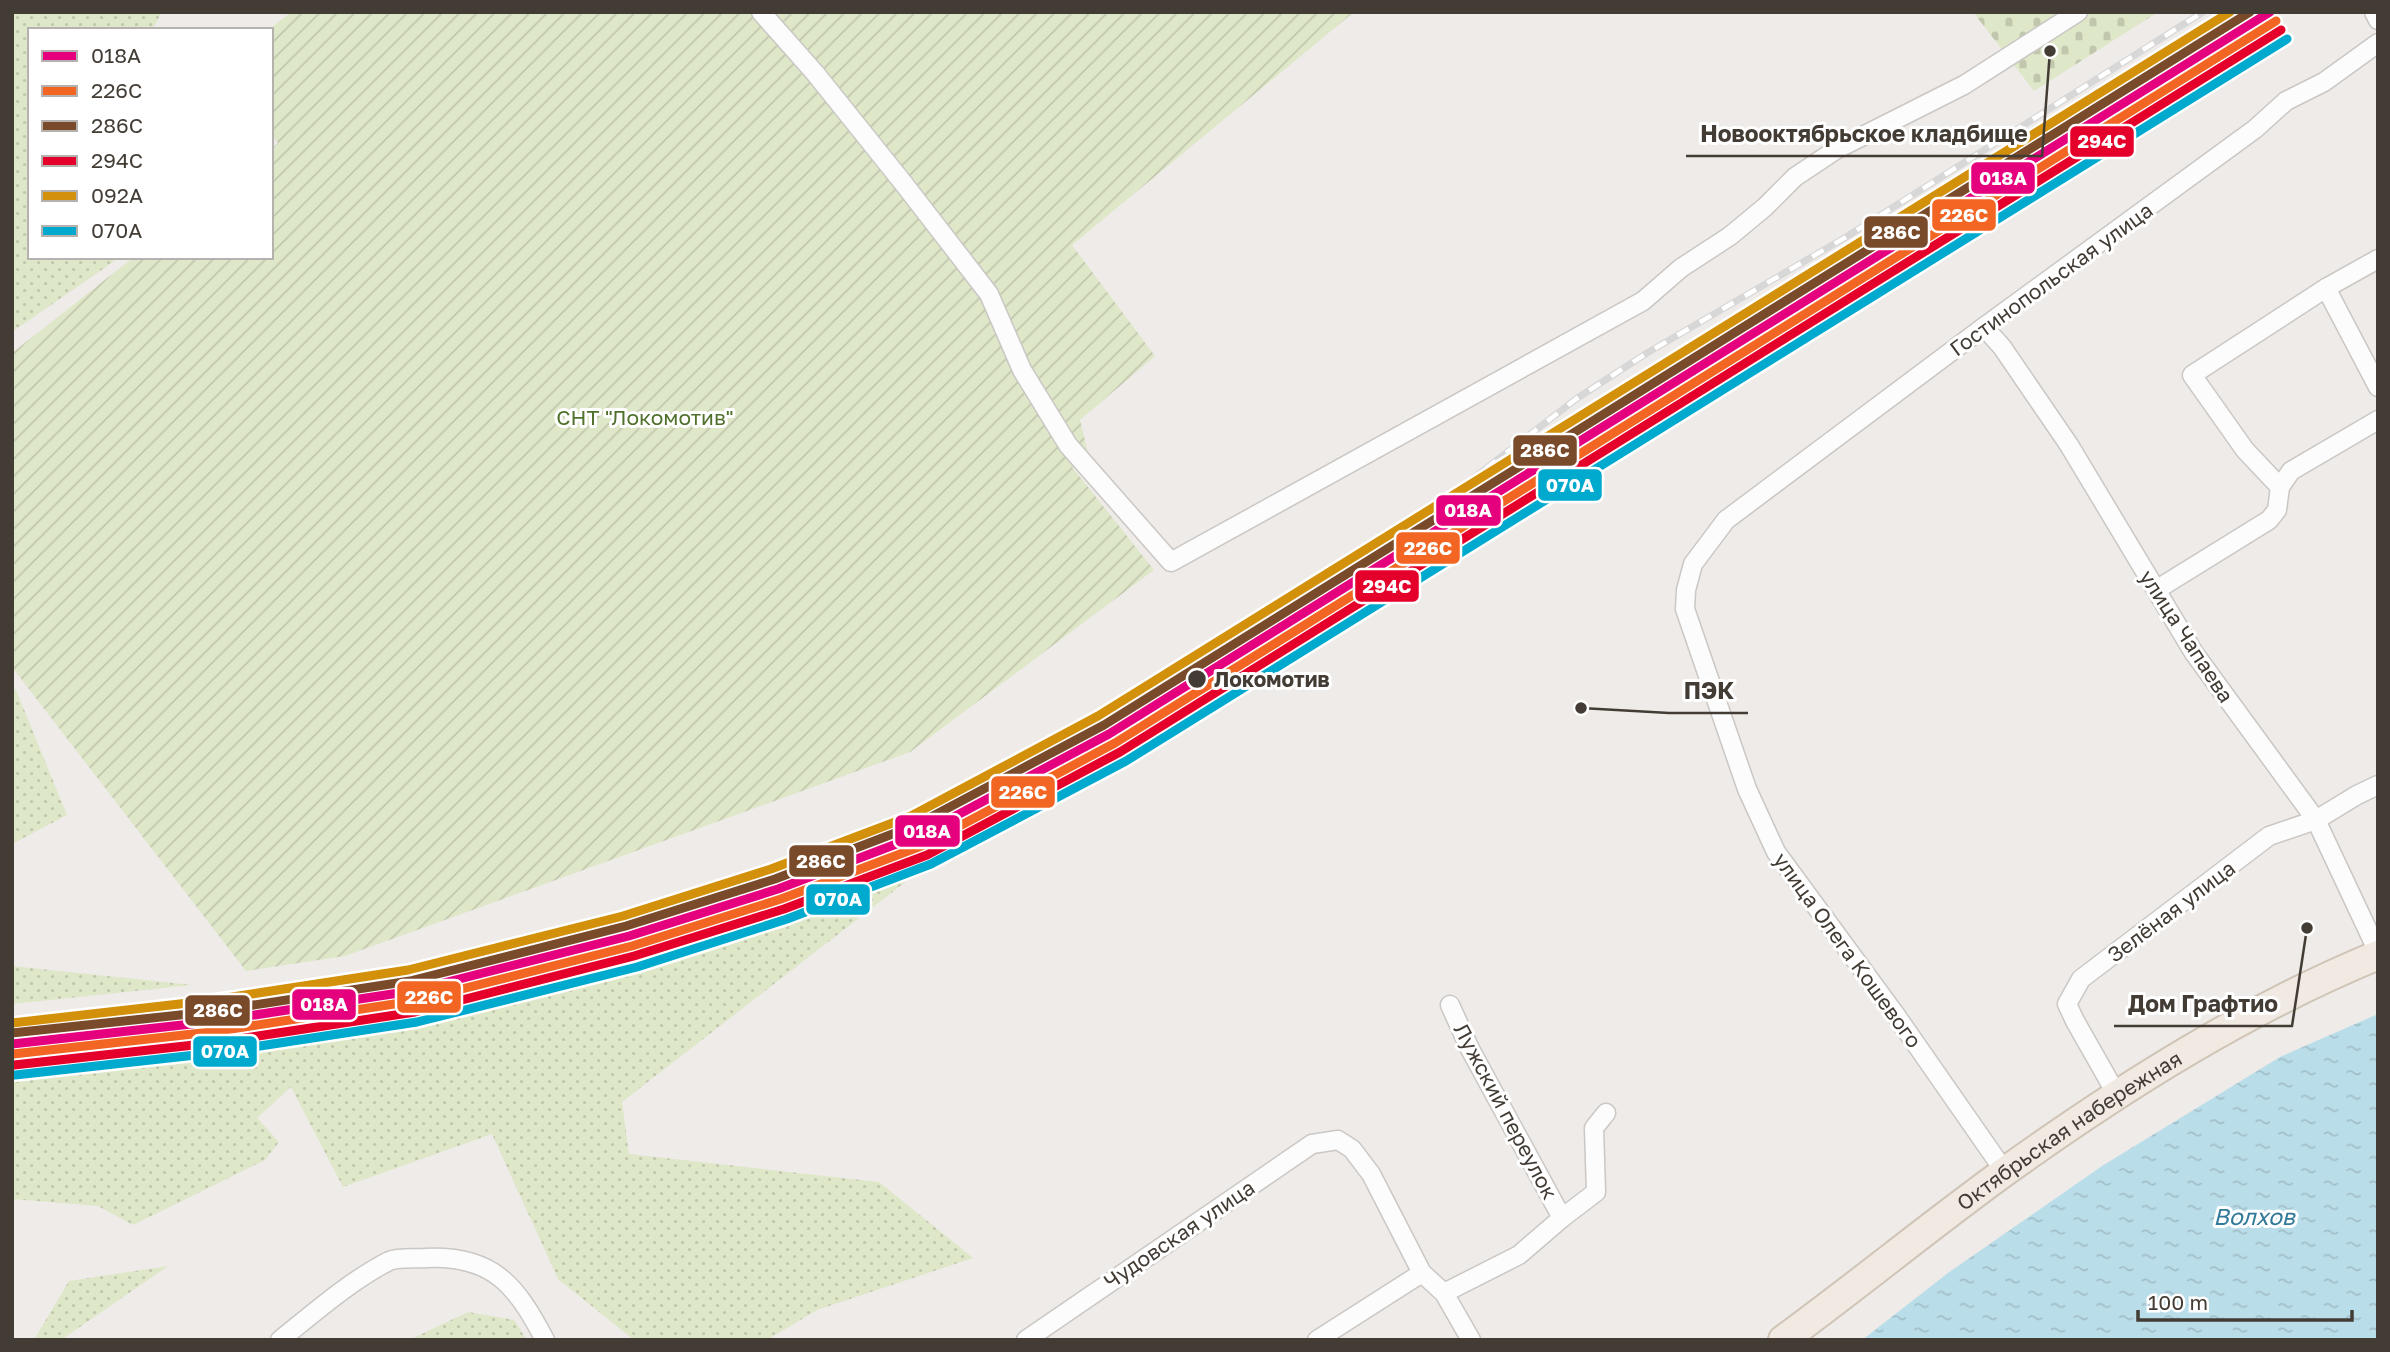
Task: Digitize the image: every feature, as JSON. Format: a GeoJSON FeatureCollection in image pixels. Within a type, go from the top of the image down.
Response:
{"type":"FeatureCollection","features":[{"type":"Feature","properties":{"kind":"main road","name":"Октябрьская набережная"},"geometry":{"type":"LineString","coordinates":[[1783,1340],[2005,1172],[2117,1095],[2265,1007],[2378,953]]}},
{"type":"Feature","properties":{"kind":"street"},"geometry":{"type":"LineString","coordinates":[[761,12],[823,83],[989,294],[1023,370],[1068,444],[1171,562],[1643,301],[1681,268],[1730,236],[1795,177],[1837,149],[1964,85],[2078,12]]}},
{"type":"Feature","properties":{"kind":"street"},"geometry":{"type":"LineString","coordinates":[[2375,12],[2378,20]]}},
{"type":"Feature","properties":{"kind":"street","name":"Гостинопольская улица"},"geometry":{"type":"LineString","coordinates":[[1726,520],[2255,129],[2286,101],[2324,82],[2378,43]]}},
{"type":"Feature","properties":{"kind":"street"},"geometry":{"type":"LineString","coordinates":[[2280,487],[2245,450],[2192,376],[2326,288],[2378,259]]}},
{"type":"Feature","properties":{"kind":"street"},"geometry":{"type":"LineString","coordinates":[[2326,288],[2378,387]]}},
{"type":"Feature","properties":{"kind":"street","name":"улица Чапаева"},"geometry":{"type":"LineString","coordinates":[[1984,327],[2002,347],[2069,445],[2194,653],[2316,820],[2378,953]]}},
{"type":"Feature","properties":{"kind":"street"},"geometry":{"type":"LineString","coordinates":[[2156,590],[2269,520],[2277,510],[2280,487],[2291,471],[2378,420]]}},
{"type":"Feature","properties":{"kind":"street","name":"улица Олега Кошевого"},"geometry":{"type":"LineString","coordinates":[[1726,520],[1693,564],[1686,590],[1685,609],[1747,789],[1783,863],[1895,1014],[2005,1172]]}},
{"type":"Feature","properties":{"kind":"street","name":"Зелёная улица"},"geometry":{"type":"LineString","coordinates":[[2117,1095],[2067,1004],[2081,979],[2269,835],[2316,820],[2378,785]]}},
{"type":"Feature","properties":{"kind":"street","name":"Лужский переулок"},"geometry":{"type":"LineString","coordinates":[[1450,1005],[1470,1049],[1562,1217]]}},
{"type":"Feature","properties":{"kind":"street"},"geometry":{"type":"LineString","coordinates":[[1444,1293],[1519,1255],[1562,1217],[1596,1192],[1594,1128],[1606,1113]]}},
{"type":"Feature","properties":{"kind":"street","name":"Чудовская улица"},"geometry":{"type":"LineString","coordinates":[[1026,1340],[1312,1144],[1338,1140],[1352,1149],[1371,1174],[1422,1273]]}},
{"type":"Feature","properties":{"kind":"street"},"geometry":{"type":"LineString","coordinates":[[280,1340],[336,1296],[392,1260],[433,1258],[471,1261],[501,1276],[527,1306],[545,1340]]}},
{"type":"Feature","properties":{"kind":"street"},"geometry":{"type":"LineString","coordinates":[[1317,1340],[1422,1273],[1444,1293],[1471,1340]]}},
{"type":"Feature","properties":{"kind":"green space"},"geometry":{"type":"Polygon","coordinates":[[[12,12],[162,12],[153,28],[28,28],[28,259],[114,259],[12,332],[12,12]]]}},
{"type":"Feature","properties":{"kind":"green space","name":"СНТ \"Локомотив\""},"geometry":{"type":"Polygon","coordinates":[[[291,12],[1354,12],[1072,245],[1155,356],[1080,420],[1088,453],[1072,467],[1154,570],[910,752],[345,956],[246,971],[12,667],[12,353],[131,259],[273,259],[273,147],[278,143],[273,137],[271,28],[291,12]]]}},
{"type":"Feature","properties":{"kind":"green space"},"geometry":{"type":"Polygon","coordinates":[[[1973,12],[2158,12],[2034,91],[1973,12]]]}},
{"type":"Feature","properties":{"kind":"green space"},"geometry":{"type":"Polygon","coordinates":[[[12,687],[16,690],[67,815],[12,844],[12,687]]]}},
{"type":"Feature","properties":{"kind":"green space"},"geometry":{"type":"Polygon","coordinates":[[[984,821],[622,1102],[629,1154],[879,1182],[973,1258],[817,1310],[767,1340],[634,1340],[558,1279],[492,1134],[343,1187],[291,1087],[257,1118],[279,1142],[265,1160],[133,1225],[98,1206],[12,1199],[12,1068],[291,1036],[624,963],[984,821]]]}},
{"type":"Feature","properties":{"kind":"green space"},"geometry":{"type":"Polygon","coordinates":[[[12,966],[192,985],[12,1004],[12,966]]]}},
{"type":"Feature","properties":{"kind":"green space"},"geometry":{"type":"Polygon","coordinates":[[[168,1266],[61,1340],[34,1340],[69,1281],[168,1266]]]}},
{"type":"Feature","properties":{"kind":"green space"},"geometry":{"type":"Polygon","coordinates":[[[468,1312],[514,1320],[527,1340],[409,1340],[468,1312]]]}},
{"type":"Feature","properties":{"kind":"water","name":"Волхов"},"geometry":{"type":"Polygon","coordinates":[[[2378,1014],[2378,1340],[1862,1340],[1948,1273],[2102,1166],[2280,1057],[2378,1014]]]}},
{"type":"Feature","properties":{"kind":"railway"},"geometry":{"type":"LineString","coordinates":[[1362,564],[1576,399],[1647,353],[1846,237],[2203,12]]}},
{"type":"Feature","properties":{"kind":"transit line","name":"092А"},"geometry":{"type":"LineString","coordinates":[[12,1023],[206,1001],[408,970],[623,916],[771,869],[911,816],[1098,716],[2230,12]]}},
{"type":"Feature","properties":{"kind":"transit line","name":"286С"},"geometry":{"type":"LineString","coordinates":[[12,1033],[208,1012],[410,981],[626,926],[775,879],[916,825],[1104,725],[2250,12]]}},
{"type":"Feature","properties":{"kind":"transit line","name":"018А"},"geometry":{"type":"LineString","coordinates":[[12,1044],[209,1022],[412,991],[629,936],[778,889],[920,835],[1109,734],[2270,12]]}},
{"type":"Feature","properties":{"kind":"transit line","name":"226С"},"geometry":{"type":"LineString","coordinates":[[13,1054],[211,1032],[414,1001],[632,946],[781,899],[924,845],[1115,743],[2276,21]]}},
{"type":"Feature","properties":{"kind":"transit line","name":"294С"},"geometry":{"type":"LineString","coordinates":[[14,1065],[212,1043],[415,1012],[634,956],[784,909],[927,855],[1120,752],[2281,30]]}},
{"type":"Feature","properties":{"kind":"transit line","name":"070А"},"geometry":{"type":"LineString","coordinates":[[15,1075],[214,1053],[417,1022],[637,967],[787,919],[931,864],[1126,761],[2287,39]]}},
{"type":"Feature","properties":{"kind":"place","name":"Новооктябрьское кладбище"},"geometry":{"type":"Point","coordinates":[2050,51]}},
{"type":"Feature","properties":{"kind":"place","name":"Локомотив"},"geometry":{"type":"Point","coordinates":[1197,679]}},
{"type":"Feature","properties":{"kind":"place","name":"ПЭК"},"geometry":{"type":"Point","coordinates":[1581,708]}},
{"type":"Feature","properties":{"kind":"place","name":"Дом Графтио"},"geometry":{"type":"Point","coordinates":[2307,928]}}]}
